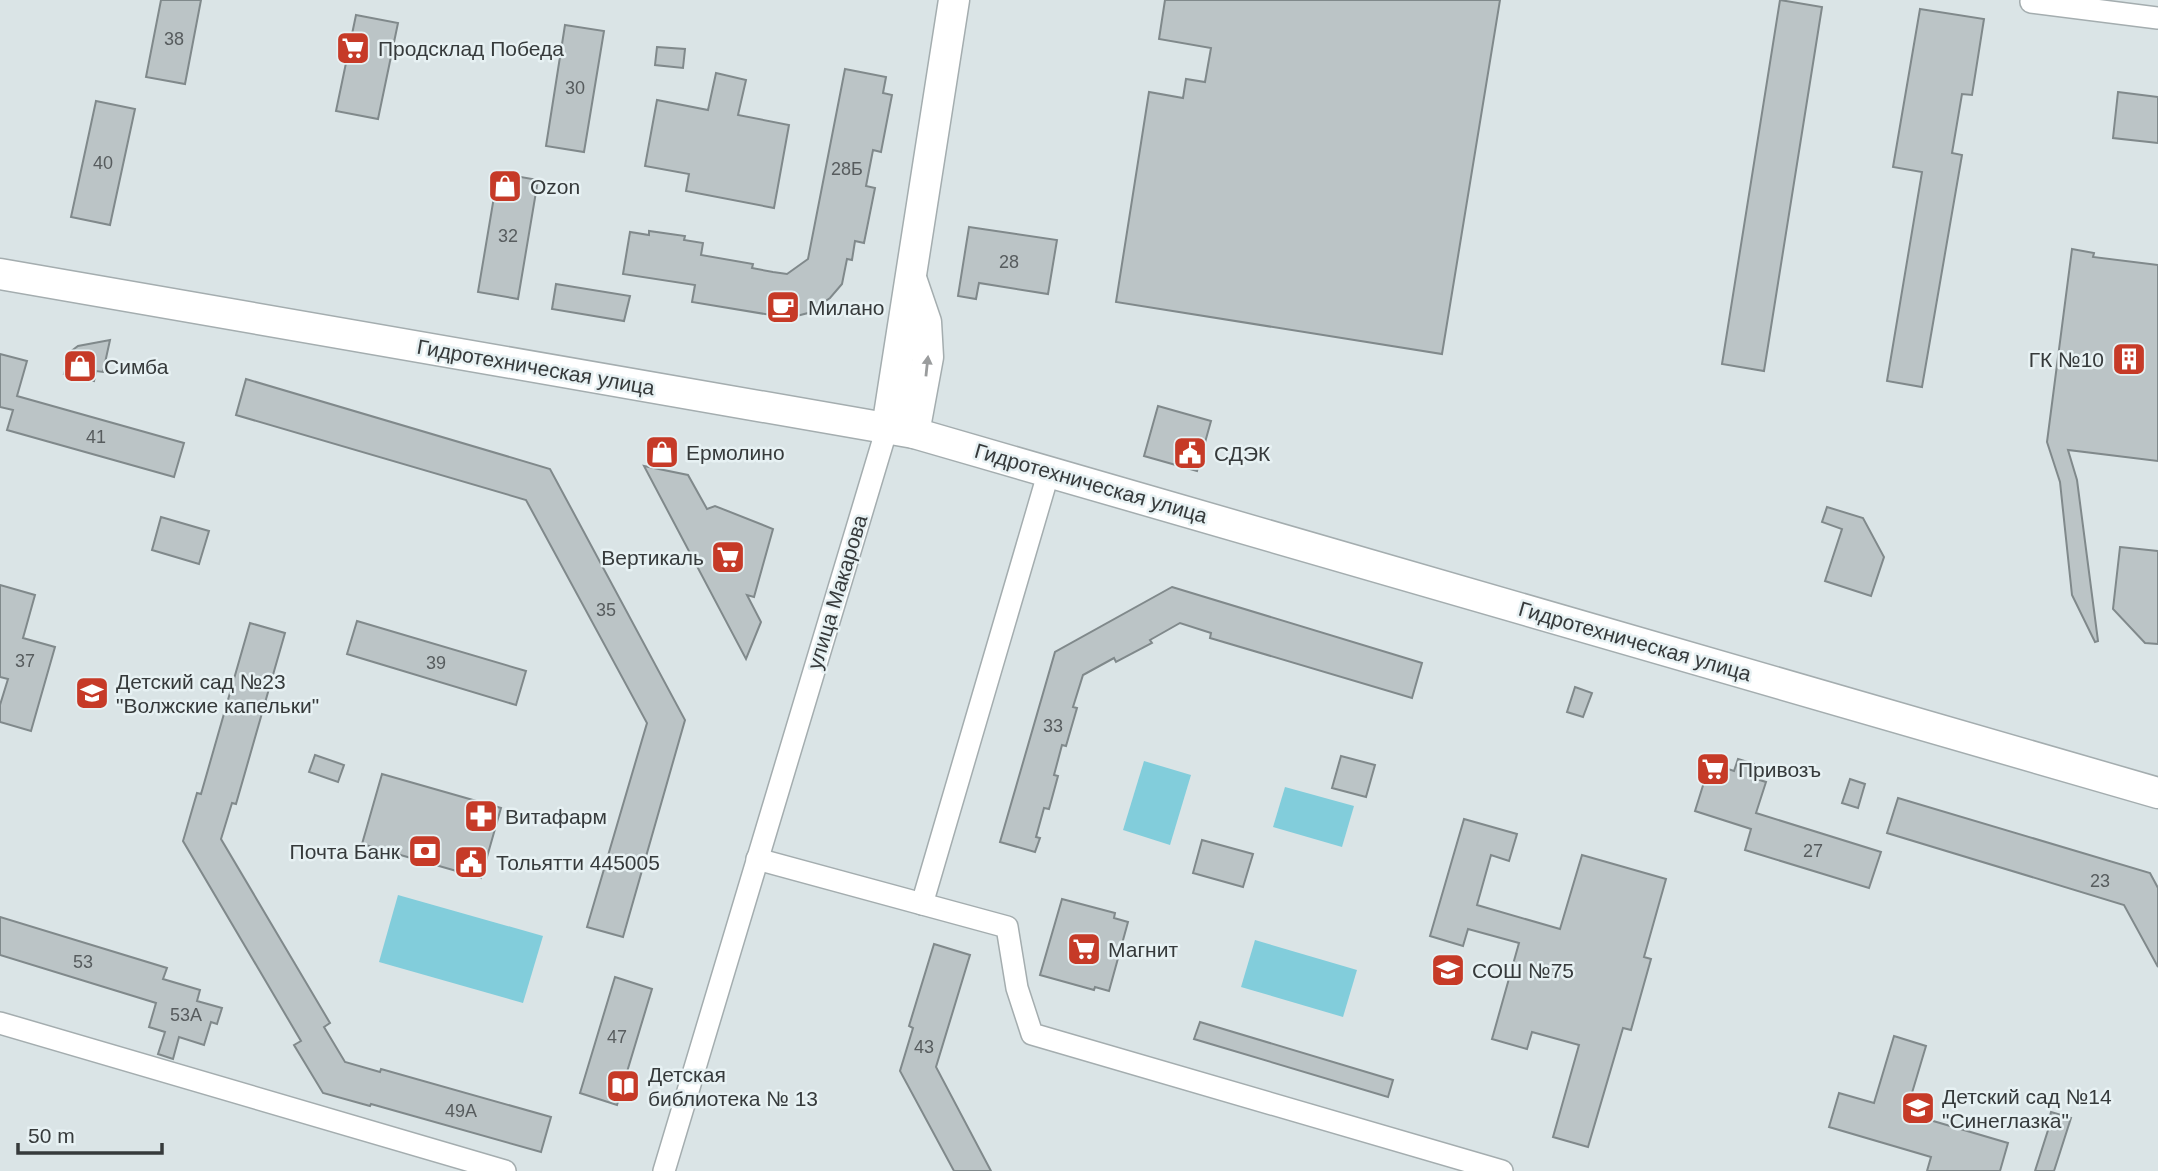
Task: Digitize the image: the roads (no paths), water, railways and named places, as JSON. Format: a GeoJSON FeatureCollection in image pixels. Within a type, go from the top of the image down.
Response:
{"type":"FeatureCollection","features":[{"type":"Feature","properties":{"kind":"main road"},"geometry":{"type":"LineString","coordinates":[[900,430],[928,357],[926,322],[911,277],[954,0]]}},
{"type":"Feature","properties":{"kind":"main road","name":"Гидротехническая улица"},"geometry":{"type":"LineString","coordinates":[[0,274],[900,430],[2158,793]]}},
{"type":"Feature","properties":{"kind":"street"},"geometry":{"type":"LineString","coordinates":[[2031,2],[2158,18]]}},
{"type":"Feature","properties":{"kind":"street","name":"улица Макарова"},"geometry":{"type":"LineString","coordinates":[[664,1171],[875,467],[900,430]]}},
{"type":"Feature","properties":{"kind":"street"},"geometry":{"type":"LineString","coordinates":[[922,904],[1049,471]]}},
{"type":"Feature","properties":{"kind":"street"},"geometry":{"type":"LineString","coordinates":[[757,859],[1007,927],[1017,988],[1032,1034],[1502,1171]]}},
{"type":"Feature","properties":{"kind":"street"},"geometry":{"type":"LineString","coordinates":[[0,1023],[505,1171]]}},
{"type":"Feature","properties":{"kind":"place","name":"Продсклад Победа"},"geometry":{"type":"Point","coordinates":[353,48]}},
{"type":"Feature","properties":{"kind":"place","name":"Ozon"},"geometry":{"type":"Point","coordinates":[505,186]}},
{"type":"Feature","properties":{"kind":"place","name":"Милано"},"geometry":{"type":"Point","coordinates":[783,307]}},
{"type":"Feature","properties":{"kind":"place","name":"ГК №10"},"geometry":{"type":"Point","coordinates":[2129,359]}},
{"type":"Feature","properties":{"kind":"place","name":"Симба"},"geometry":{"type":"Point","coordinates":[80,366]}},
{"type":"Feature","properties":{"kind":"place","name":"Ермолино"},"geometry":{"type":"Point","coordinates":[662,452]}},
{"type":"Feature","properties":{"kind":"place","name":"СДЭК"},"geometry":{"type":"Point","coordinates":[1190,453]}},
{"type":"Feature","properties":{"kind":"place","name":"Вертикаль"},"geometry":{"type":"Point","coordinates":[728,557]}},
{"type":"Feature","properties":{"kind":"place","name":"Детский сад №23 \"Волжские капельки\""},"geometry":{"type":"Point","coordinates":[92,693]}},
{"type":"Feature","properties":{"kind":"place","name":"Привозъ"},"geometry":{"type":"Point","coordinates":[1713,769]}},
{"type":"Feature","properties":{"kind":"place","name":"Витафарм"},"geometry":{"type":"Point","coordinates":[481,816]}},
{"type":"Feature","properties":{"kind":"place","name":"Почта Банк"},"geometry":{"type":"Point","coordinates":[425,851]}},
{"type":"Feature","properties":{"kind":"place","name":"Тольятти 445005"},"geometry":{"type":"Point","coordinates":[471,862]}},
{"type":"Feature","properties":{"kind":"place","name":"Магнит"},"geometry":{"type":"Point","coordinates":[1084,949]}},
{"type":"Feature","properties":{"kind":"place","name":"СОШ №75"},"geometry":{"type":"Point","coordinates":[1448,970]}},
{"type":"Feature","properties":{"kind":"place","name":"Детская библиотека № 13"},"geometry":{"type":"Point","coordinates":[623,1086]}},
{"type":"Feature","properties":{"kind":"place","name":"Детский сад №14 \"Синеглазка\""},"geometry":{"type":"Point","coordinates":[1918,1108]}}]}
